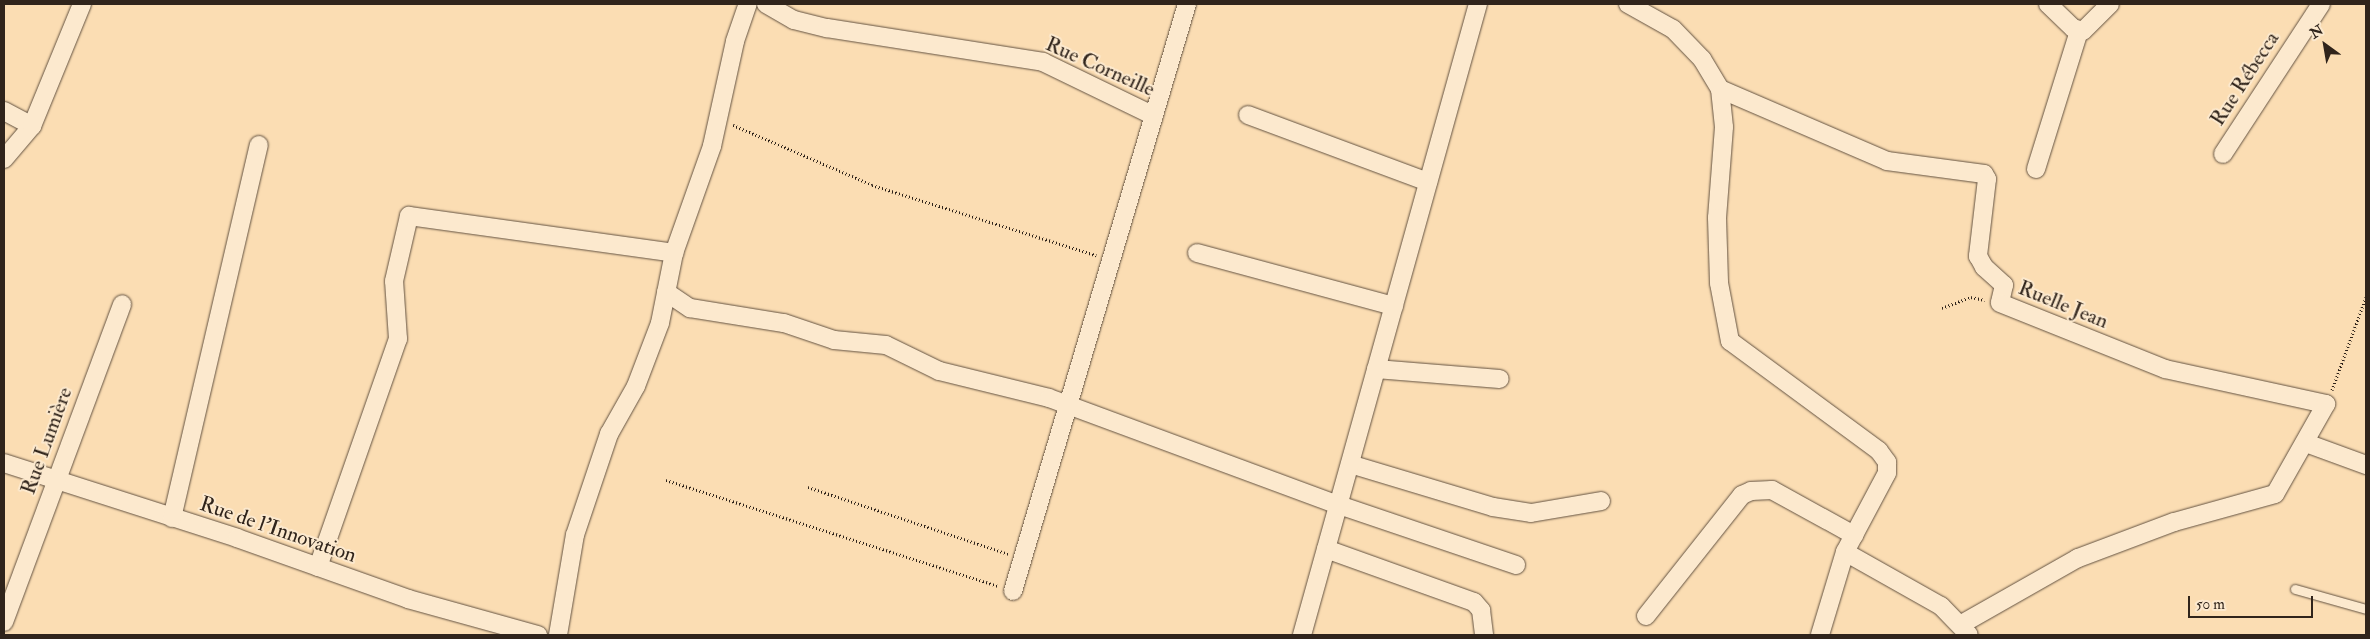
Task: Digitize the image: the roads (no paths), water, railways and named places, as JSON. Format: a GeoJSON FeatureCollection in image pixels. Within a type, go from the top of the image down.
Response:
{"type":"FeatureCollection","features":[{"type":"Feature","properties":{"kind":"street"},"geometry":{"type":"LineString","coordinates":[[4,159],[32,126],[82,4]]}},
{"type":"Feature","properties":{"kind":"street"},"geometry":{"type":"LineString","coordinates":[[558,635],[573,544],[586,497],[609,434],[636,386],[660,323],[674,253],[718,119],[735,41],[748,4]]}},
{"type":"Feature","properties":{"kind":"street","name":"Rue Corneille"},"geometry":{"type":"LineString","coordinates":[[766,4],[794,20],[827,28],[1043,62],[1154,116]]}},
{"type":"Feature","properties":{"kind":"street"},"geometry":{"type":"LineString","coordinates":[[1013,591],[1070,406],[1187,4]]}},
{"type":"Feature","properties":{"kind":"street"},"geometry":{"type":"LineString","coordinates":[[1302,635],[1478,4]]}},
{"type":"Feature","properties":{"kind":"street"},"geometry":{"type":"LineString","coordinates":[[1628,4],[1673,29],[1702,59],[1720,89],[1724,127],[1717,218],[1719,283],[1726,332],[1730,341],[1879,451],[1887,462],[1888,473],[1845,552],[1820,635]]}},
{"type":"Feature","properties":{"kind":"street"},"geometry":{"type":"LineString","coordinates":[[2048,4],[2084,28]]}},
{"type":"Feature","properties":{"kind":"street"},"geometry":{"type":"LineString","coordinates":[[2036,169],[2084,28],[2110,4]]}},
{"type":"Feature","properties":{"kind":"street","name":"Rue Rébecca"},"geometry":{"type":"LineString","coordinates":[[2224,154],[2321,4]]}},
{"type":"Feature","properties":{"kind":"street","name":"Ruelle Jean"},"geometry":{"type":"LineString","coordinates":[[1720,89],[1887,161],[1984,174],[1987,179],[1978,256],[1984,267],[2004,285],[2000,303],[2165,369],[2326,404],[2306,443]]}},
{"type":"Feature","properties":{"kind":"street"},"geometry":{"type":"LineString","coordinates":[[4,112],[32,126]]}},
{"type":"Feature","properties":{"kind":"street"},"geometry":{"type":"LineString","coordinates":[[1248,115],[1428,182]]}},
{"type":"Feature","properties":{"kind":"street"},"geometry":{"type":"LineString","coordinates":[[172,518],[259,145]]}},
{"type":"Feature","properties":{"kind":"street"},"geometry":{"type":"LineString","coordinates":[[318,567],[398,339],[394,281],[409,216],[674,253]]}},
{"type":"Feature","properties":{"kind":"street"},"geometry":{"type":"LineString","coordinates":[[1197,253],[1394,306]]}},
{"type":"Feature","properties":{"kind":"street"},"geometry":{"type":"LineString","coordinates":[[666,292],[690,308],[784,323],[834,340],[886,345],[939,371],[1019,389],[1070,406],[1339,505],[1516,565]]}},
{"type":"Feature","properties":{"kind":"street","name":"Rue Lumière"},"geometry":{"type":"LineString","coordinates":[[4,622],[122,304]]}},
{"type":"Feature","properties":{"kind":"street"},"geometry":{"type":"LineString","coordinates":[[1376,369],[1500,379]]}},
{"type":"Feature","properties":{"kind":"street"},"geometry":{"type":"LineString","coordinates":[[1845,552],[1941,606],[1966,630],[2078,558],[2174,522],[2275,494],[2306,443],[2366,465]]}},
{"type":"Feature","properties":{"kind":"street","name":"Rue de l'Innovation"},"geometry":{"type":"LineString","coordinates":[[4,463],[318,567],[408,599],[538,635]]}},
{"type":"Feature","properties":{"kind":"street"},"geometry":{"type":"LineString","coordinates":[[1350,464],[1492,507],[1531,513],[1600,501]]}},
{"type":"Feature","properties":{"kind":"street"},"geometry":{"type":"LineString","coordinates":[[1646,616],[1742,495],[1751,491],[1772,490],[1854,535]]}},
{"type":"Feature","properties":{"kind":"street"},"geometry":{"type":"LineString","coordinates":[[1326,549],[1474,602],[1481,610],[1484,635]]}},
{"type":"Feature","properties":{"kind":"lane"},"geometry":{"type":"LineString","coordinates":[[2295,589],[2366,608]]}}]}
